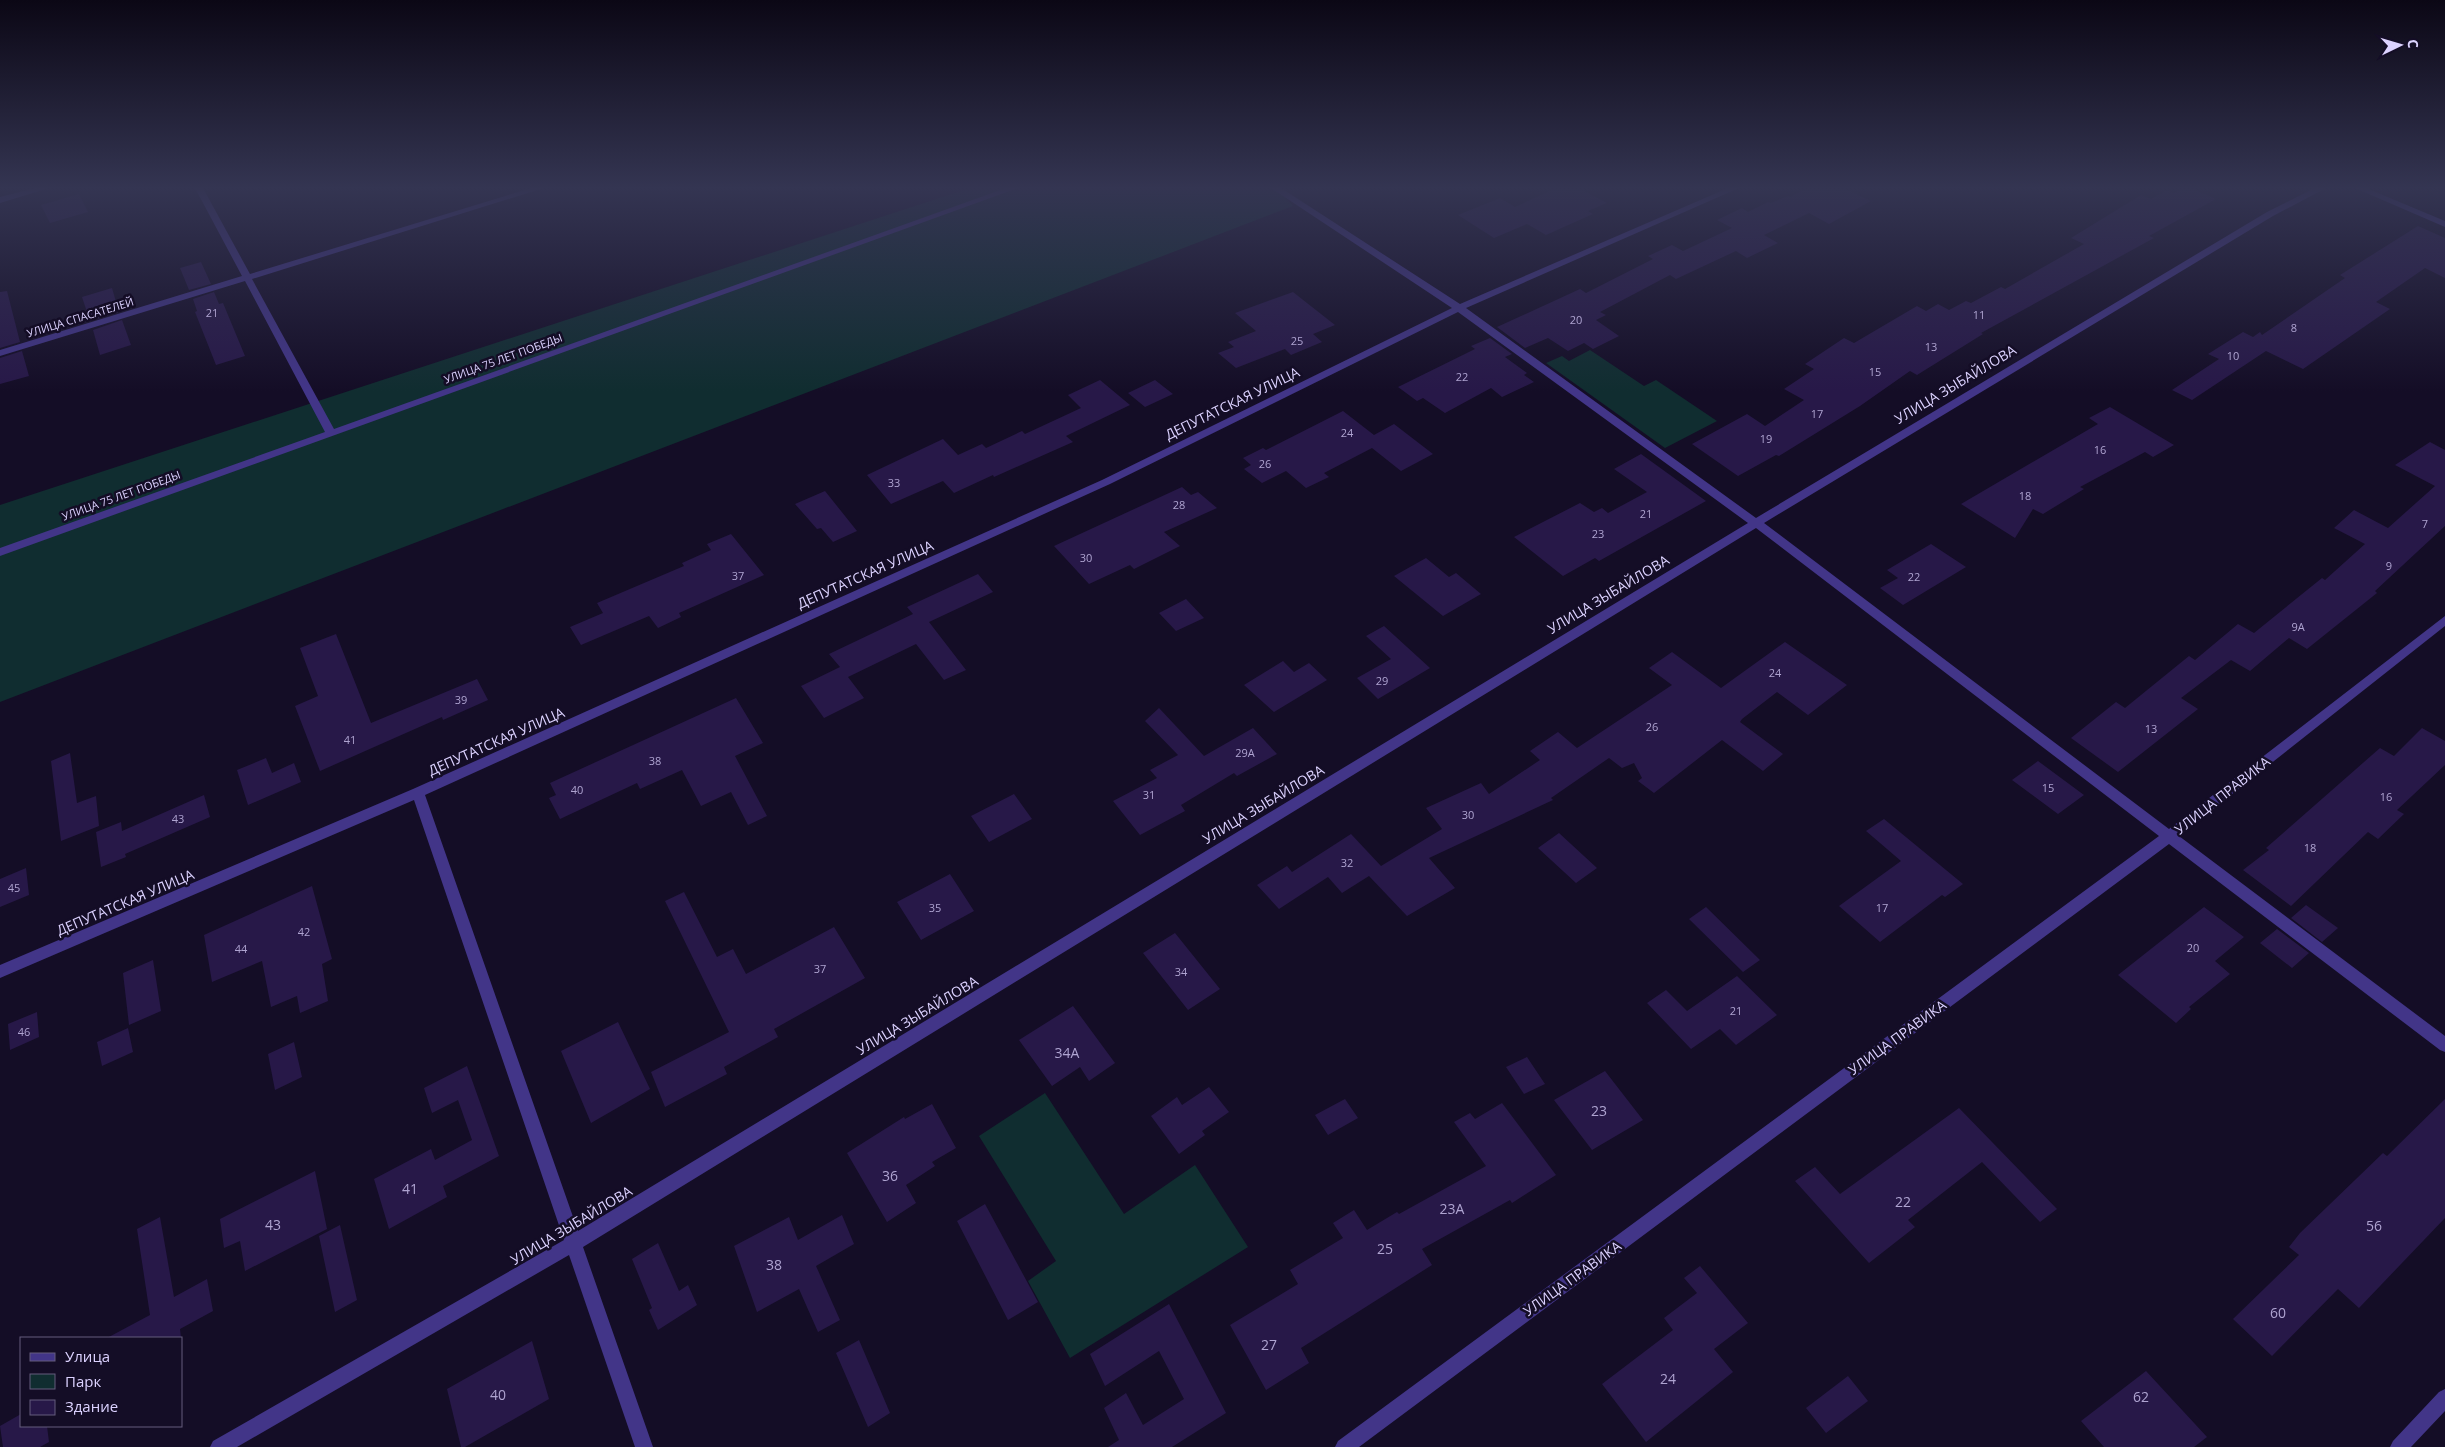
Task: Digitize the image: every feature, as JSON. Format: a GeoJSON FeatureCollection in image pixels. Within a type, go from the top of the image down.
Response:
{"type":"FeatureCollection","features":[{"type":"Feature","properties":{"kind":"street"},"geometry":{"type":"LineString","coordinates":[[236,256],[331,433]]}},
{"type":"Feature","properties":{"kind":"street","name":"УЛИЦА СПАСАТЕЛЕЙ"},"geometry":{"type":"LineString","coordinates":[[0,353],[318,256]]}},
{"type":"Feature","properties":{"kind":"street","name":"УЛИЦА 75 ЛЕТ ПОБЕДЫ"},"geometry":{"type":"LineString","coordinates":[[0,552],[826,256]]}},
{"type":"Feature","properties":{"kind":"street"},"geometry":{"type":"LineString","coordinates":[[1379,256],[1459,308],[1756,523],[2445,1045]]}},
{"type":"Feature","properties":{"kind":"street","name":"ДЕПУТАТСКАЯ УЛИЦА"},"geometry":{"type":"LineString","coordinates":[[0,972],[418,793],[1106,482],[1459,308],[1580,256]]}},
{"type":"Feature","properties":{"kind":"street","name":"УЛИЦА ЗЫБАЙЛОВА"},"geometry":{"type":"LineString","coordinates":[[219,1447],[574,1243],[1756,523],[2201,256]]}},
{"type":"Feature","properties":{"kind":"street","name":"УЛИЦА ПРАВИКА"},"geometry":{"type":"LineString","coordinates":[[1344,1447],[2168,837],[2445,620]]}},
{"type":"Feature","properties":{"kind":"street"},"geometry":{"type":"LineString","coordinates":[[418,793],[644,1447]]}},
{"type":"Feature","properties":{"kind":"street"},"geometry":{"type":"LineString","coordinates":[[2399,1447],[2445,1398]]}},
{"type":"Feature","properties":{"kind":"green space"},"geometry":{"type":"Polygon","coordinates":[[[763,256],[1164,256],[0,702],[0,505],[763,256]]]}},
{"type":"Feature","properties":{"kind":"green space"},"geometry":{"type":"Polygon","coordinates":[[[1590,350],[1644,386],[1656,380],[1717,421],[1665,448],[1546,363],[1562,356],[1569,361],[1590,350]]]}},
{"type":"Feature","properties":{"kind":"green space"},"geometry":{"type":"Polygon","coordinates":[[[1045,1093],[1124,1214],[1195,1165],[1248,1247],[1070,1358],[1028,1281],[1056,1261],[979,1136],[1045,1093]]]}},
{"type":"Feature","properties":{"kind":"building"},"geometry":{"type":"Polygon","coordinates":[[[1648,256],[1726,256],[1676,279],[1670,275],[1600,312],[1606,315],[1596,320],[1619,336],[1593,349],[1584,343],[1568,351],[1548,338],[1525,348],[1497,327],[1580,289],[1586,293],[1653,259],[1648,256]]]}},
{"type":"Feature","properties":{"kind":"building"},"geometry":{"type":"Polygon","coordinates":[[[2064,256],[2122,256],[1981,333],[1983,334],[1917,375],[1910,371],[1860,406],[1779,456],[1776,455],[1738,476],[1692,444],[1747,414],[1765,426],[1804,400],[1784,389],[1814,369],[1805,364],[1844,338],[1854,343],[1917,306],[1926,311],[1938,304],[1949,310],[1966,301],[1971,303],[2001,287],[2005,289],[2064,256]]]}},
{"type":"Feature","properties":{"kind":"building"},"geometry":{"type":"Polygon","coordinates":[[[2371,256],[2445,256],[2445,278],[2425,268],[2376,302],[2390,309],[2303,369],[2266,351],[2192,400],[2172,390],[2219,359],[2208,354],[2243,332],[2253,337],[2260,332],[2262,335],[2345,278],[2340,275],[2371,256]]]}},
{"type":"Feature","properties":{"kind":"building"},"geometry":{"type":"Polygon","coordinates":[[[201,262],[211,284],[189,290],[180,268],[201,262]]]}},
{"type":"Feature","properties":{"kind":"building"},"geometry":{"type":"Polygon","coordinates":[[[112,288],[119,312],[90,321],[82,297],[112,288]]]}},
{"type":"Feature","properties":{"kind":"building"},"geometry":{"type":"Polygon","coordinates":[[[7,291],[20,342],[0,348],[0,292],[7,291]]]}},
{"type":"Feature","properties":{"kind":"building"},"geometry":{"type":"Polygon","coordinates":[[[214,292],[219,304],[223,303],[245,356],[216,365],[195,312],[197,311],[193,299],[214,292]]]}},
{"type":"Feature","properties":{"kind":"building"},"geometry":{"type":"Polygon","coordinates":[[[1293,292],[1335,325],[1313,334],[1322,342],[1291,355],[1285,349],[1236,368],[1218,353],[1234,347],[1228,342],[1256,331],[1235,313],[1293,292]]]}},
{"type":"Feature","properties":{"kind":"building"},"geometry":{"type":"Polygon","coordinates":[[[122,320],[131,345],[100,355],[93,330],[122,320]]]}},
{"type":"Feature","properties":{"kind":"building"},"geometry":{"type":"Polygon","coordinates":[[[1490,338],[1512,354],[1505,357],[1527,373],[1524,375],[1534,382],[1502,397],[1491,388],[1445,413],[1423,398],[1417,401],[1398,387],[1475,349],[1471,346],[1490,338]]]}},
{"type":"Feature","properties":{"kind":"building"},"geometry":{"type":"Polygon","coordinates":[[[22,351],[29,376],[0,384],[0,358],[22,351]]]}},
{"type":"Feature","properties":{"kind":"building"},"geometry":{"type":"Polygon","coordinates":[[[1100,380],[1130,405],[1066,436],[1073,442],[994,477],[993,475],[954,493],[943,481],[891,504],[867,475],[943,439],[958,455],[982,444],[986,448],[1022,431],[1025,434],[1081,408],[1068,395],[1100,380]]]}},
{"type":"Feature","properties":{"kind":"building"},"geometry":{"type":"Polygon","coordinates":[[[1155,380],[1173,394],[1145,407],[1128,393],[1155,380]]]}},
{"type":"Feature","properties":{"kind":"building"},"geometry":{"type":"Polygon","coordinates":[[[2110,407],[2174,445],[2153,457],[2145,452],[2080,487],[2084,489],[2043,514],[2033,509],[2015,538],[1961,504],[2098,424],[2089,418],[2110,407]]]}},
{"type":"Feature","properties":{"kind":"building"},"geometry":{"type":"Polygon","coordinates":[[[1343,411],[1374,435],[1394,424],[1433,454],[1401,471],[1372,448],[1324,473],[1329,477],[1306,488],[1286,471],[1262,483],[1244,469],[1251,465],[1243,458],[1263,448],[1266,450],[1343,411]]]}},
{"type":"Feature","properties":{"kind":"building"},"geometry":{"type":"Polygon","coordinates":[[[2430,442],[2445,450],[2445,526],[2375,591],[2377,593],[2307,649],[2289,638],[2250,671],[2231,660],[2181,698],[2198,709],[2118,772],[2071,738],[2116,702],[2125,708],[2189,656],[2195,660],[2238,624],[2254,633],[2322,578],[2325,580],[2365,544],[2334,528],[2354,510],[2388,528],[2435,486],[2395,465],[2430,442]]]}},
{"type":"Feature","properties":{"kind":"building"},"geometry":{"type":"Polygon","coordinates":[[[1641,454],[1706,501],[1599,561],[1595,558],[1563,576],[1514,537],[1580,503],[1594,512],[1602,508],[1608,513],[1647,492],[1614,469],[1641,454]]]}},
{"type":"Feature","properties":{"kind":"building"},"geometry":{"type":"Polygon","coordinates":[[[1182,487],[1191,495],[1198,492],[1217,508],[1164,532],[1180,546],[1134,569],[1130,565],[1089,584],[1054,546],[1182,487]]]}},
{"type":"Feature","properties":{"kind":"building"},"geometry":{"type":"Polygon","coordinates":[[[825,491],[857,531],[833,542],[821,528],[817,529],[795,504],[825,491]]]}},
{"type":"Feature","properties":{"kind":"building"},"geometry":{"type":"Polygon","coordinates":[[[731,534],[764,575],[679,613],[681,617],[658,628],[649,616],[581,645],[570,627],[603,613],[597,603],[684,566],[682,563],[711,550],[707,544],[731,534]]]}},
{"type":"Feature","properties":{"kind":"building"},"geometry":{"type":"Polygon","coordinates":[[[1931,544],[1966,567],[1903,605],[1880,588],[1898,578],[1887,570],[1931,544]]]}},
{"type":"Feature","properties":{"kind":"building"},"geometry":{"type":"Polygon","coordinates":[[[1426,558],[1449,577],[1456,573],[1481,594],[1443,616],[1394,576],[1426,558]]]}},
{"type":"Feature","properties":{"kind":"building"},"geometry":{"type":"Polygon","coordinates":[[[978,574],[993,592],[929,622],[966,670],[944,680],[916,644],[848,677],[864,698],[824,718],[801,686],[840,667],[829,654],[913,614],[907,607],[978,574]]]}},
{"type":"Feature","properties":{"kind":"building"},"geometry":{"type":"Polygon","coordinates":[[[1186,599],[1204,618],[1176,631],[1159,613],[1186,599]]]}},
{"type":"Feature","properties":{"kind":"building"},"geometry":{"type":"Polygon","coordinates":[[[1384,626],[1430,668],[1378,699],[1357,678],[1391,659],[1366,636],[1384,626]]]}},
{"type":"Feature","properties":{"kind":"building"},"geometry":{"type":"Polygon","coordinates":[[[336,634],[371,723],[477,679],[488,700],[443,720],[442,717],[320,771],[295,706],[318,696],[300,648],[336,634]]]}},
{"type":"Feature","properties":{"kind":"building"},"geometry":{"type":"Polygon","coordinates":[[[1785,642],[1847,685],[1808,715],[1777,692],[1742,719],[1740,722],[1783,754],[1763,771],[1722,740],[1654,793],[1638,781],[1642,778],[1634,763],[1622,768],[1609,758],[1551,798],[1553,800],[1429,858],[1455,888],[1407,916],[1369,876],[1342,893],[1328,877],[1279,909],[1257,885],[1287,866],[1292,872],[1351,834],[1381,866],[1442,829],[1426,808],[1481,783],[1489,794],[1540,760],[1530,751],[1558,732],[1577,748],[1672,685],[1649,668],[1672,652],[1721,688],[1785,642]]]}},
{"type":"Feature","properties":{"kind":"building"},"geometry":{"type":"Polygon","coordinates":[[[1283,661],[1294,672],[1309,663],[1327,680],[1274,712],[1244,685],[1283,661]]]}},
{"type":"Feature","properties":{"kind":"building"},"geometry":{"type":"Polygon","coordinates":[[[736,698],[763,743],[735,756],[767,816],[748,825],[731,792],[701,806],[682,770],[640,789],[637,783],[560,819],[549,798],[556,795],[550,783],[736,698]]]}},
{"type":"Feature","properties":{"kind":"building"},"geometry":{"type":"Polygon","coordinates":[[[1159,708],[1204,756],[1253,728],[1277,754],[1237,776],[1234,773],[1181,805],[1185,811],[1140,835],[1113,801],[1157,778],[1150,770],[1178,755],[1145,721],[1159,708]]]}},
{"type":"Feature","properties":{"kind":"building"},"geometry":{"type":"Polygon","coordinates":[[[2422,728],[2445,741],[2445,765],[2397,810],[2404,814],[2378,839],[2368,832],[2291,906],[2243,870],[2269,850],[2266,848],[2380,748],[2394,756],[2422,728]]]}},
{"type":"Feature","properties":{"kind":"building"},"geometry":{"type":"Polygon","coordinates":[[[70,753],[77,803],[96,796],[99,826],[61,841],[51,761],[70,753]]]}},
{"type":"Feature","properties":{"kind":"building"},"geometry":{"type":"Polygon","coordinates":[[[266,758],[272,773],[294,763],[301,782],[248,805],[237,770],[266,758]]]}},
{"type":"Feature","properties":{"kind":"building"},"geometry":{"type":"Polygon","coordinates":[[[2038,761],[2084,795],[2058,814],[2012,780],[2038,761]]]}},
{"type":"Feature","properties":{"kind":"building"},"geometry":{"type":"Polygon","coordinates":[[[1014,794],[1032,819],[989,842],[971,816],[1014,794]]]}},
{"type":"Feature","properties":{"kind":"building"},"geometry":{"type":"Polygon","coordinates":[[[204,795],[210,817],[125,854],[126,857],[101,867],[96,832],[121,822],[122,831],[204,795]]]}},
{"type":"Feature","properties":{"kind":"building"},"geometry":{"type":"Polygon","coordinates":[[[1884,819],[1963,884],[1945,897],[1942,895],[1880,942],[1839,906],[1901,861],[1866,831],[1884,819]]]}},
{"type":"Feature","properties":{"kind":"building"},"geometry":{"type":"Polygon","coordinates":[[[1559,833],[1597,868],[1576,883],[1538,848],[1559,833]]]}},
{"type":"Feature","properties":{"kind":"building"},"geometry":{"type":"Polygon","coordinates":[[[26,868],[29,895],[0,907],[0,879],[26,868]]]}},
{"type":"Feature","properties":{"kind":"building"},"geometry":{"type":"Polygon","coordinates":[[[950,874],[974,911],[921,940],[897,902],[950,874]]]}},
{"type":"Feature","properties":{"kind":"building"},"geometry":{"type":"Polygon","coordinates":[[[312,886],[332,959],[322,964],[328,1001],[300,1013],[297,996],[271,1007],[262,961],[212,982],[204,935],[312,886]]]}},
{"type":"Feature","properties":{"kind":"building"},"geometry":{"type":"Polygon","coordinates":[[[684,892],[717,957],[733,949],[746,974],[834,927],[865,978],[774,1029],[778,1037],[724,1067],[727,1074],[665,1107],[651,1072],[729,1032],[665,901],[684,892]]]}},
{"type":"Feature","properties":{"kind":"building"},"geometry":{"type":"Polygon","coordinates":[[[2306,905],[2338,928],[2322,942],[2291,918],[2306,905]]]}},
{"type":"Feature","properties":{"kind":"building"},"geometry":{"type":"Polygon","coordinates":[[[1706,907],[1760,960],[1743,972],[1689,919],[1706,907]]]}},
{"type":"Feature","properties":{"kind":"building"},"geometry":{"type":"Polygon","coordinates":[[[2204,907],[2244,937],[2215,961],[2230,974],[2189,1007],[2191,1009],[2176,1023],[2118,975],[2204,907]]]}},
{"type":"Feature","properties":{"kind":"building"},"geometry":{"type":"Polygon","coordinates":[[[2277,929],[2309,953],[2292,968],[2260,943],[2277,929]]]}},
{"type":"Feature","properties":{"kind":"building"},"geometry":{"type":"Polygon","coordinates":[[[1175,933],[1220,989],[1188,1010],[1143,953],[1175,933]]]}},
{"type":"Feature","properties":{"kind":"building"},"geometry":{"type":"Polygon","coordinates":[[[153,960],[161,1011],[129,1025],[123,973],[153,960]]]}},
{"type":"Feature","properties":{"kind":"building"},"geometry":{"type":"Polygon","coordinates":[[[1737,976],[1777,1015],[1736,1045],[1720,1029],[1691,1049],[1647,1003],[1666,990],[1687,1011],[1737,976]]]}},
{"type":"Feature","properties":{"kind":"building"},"geometry":{"type":"Polygon","coordinates":[[[1073,1006],[1115,1063],[1089,1081],[1080,1067],[1052,1086],[1019,1040],[1073,1006]]]}},
{"type":"Feature","properties":{"kind":"building"},"geometry":{"type":"Polygon","coordinates":[[[37,1012],[39,1037],[10,1050],[8,1024],[37,1012]]]}},
{"type":"Feature","properties":{"kind":"building"},"geometry":{"type":"Polygon","coordinates":[[[618,1022],[650,1089],[591,1123],[561,1051],[618,1022]]]}},
{"type":"Feature","properties":{"kind":"building"},"geometry":{"type":"Polygon","coordinates":[[[128,1028],[133,1052],[102,1066],[97,1042],[128,1028]]]}},
{"type":"Feature","properties":{"kind":"building"},"geometry":{"type":"Polygon","coordinates":[[[294,1042],[302,1077],[275,1090],[268,1054],[294,1042]]]}},
{"type":"Feature","properties":{"kind":"building"},"geometry":{"type":"Polygon","coordinates":[[[1527,1057],[1545,1084],[1524,1094],[1506,1067],[1527,1057]]]}},
{"type":"Feature","properties":{"kind":"building"},"geometry":{"type":"Polygon","coordinates":[[[467,1066],[499,1156],[443,1186],[447,1197],[389,1229],[374,1179],[431,1149],[435,1160],[472,1140],[458,1100],[432,1113],[424,1088],[467,1066]]]}},
{"type":"Feature","properties":{"kind":"building"},"geometry":{"type":"Polygon","coordinates":[[[1605,1071],[1643,1120],[1592,1150],[1554,1100],[1605,1071]]]}},
{"type":"Feature","properties":{"kind":"building"},"geometry":{"type":"Polygon","coordinates":[[[1209,1087],[1229,1112],[1202,1131],[1205,1135],[1179,1154],[1151,1116],[1177,1097],[1182,1105],[1209,1087]]]}},
{"type":"Feature","properties":{"kind":"building"},"geometry":{"type":"Polygon","coordinates":[[[1345,1099],[1358,1118],[1328,1135],[1315,1115],[1345,1099]]]}},
{"type":"Feature","properties":{"kind":"building"},"geometry":{"type":"Polygon","coordinates":[[[2445,1099],[2445,1218],[2359,1308],[2338,1289],[2272,1356],[2233,1319],[2299,1255],[2289,1247],[2300,1233],[2383,1153],[2387,1156],[2445,1099]]]}},
{"type":"Feature","properties":{"kind":"building"},"geometry":{"type":"Polygon","coordinates":[[[1502,1103],[1556,1175],[1512,1203],[1510,1200],[1422,1249],[1432,1265],[1301,1348],[1309,1363],[1266,1390],[1230,1325],[1298,1284],[1290,1270],[1343,1238],[1333,1223],[1354,1210],[1367,1230],[1397,1212],[1399,1214],[1486,1166],[1454,1122],[1470,1113],[1475,1119],[1502,1103]]]}},
{"type":"Feature","properties":{"kind":"building"},"geometry":{"type":"Polygon","coordinates":[[[932,1104],[956,1148],[932,1162],[935,1166],[906,1185],[916,1203],[887,1222],[847,1153],[904,1117],[905,1119],[932,1104]]]}},
{"type":"Feature","properties":{"kind":"building"},"geometry":{"type":"Polygon","coordinates":[[[1959,1108],[2057,1209],[2040,1222],[1982,1162],[1908,1220],[1915,1227],[1869,1263],[1795,1181],[1815,1167],[1840,1194],[1959,1108]]]}},
{"type":"Feature","properties":{"kind":"building"},"geometry":{"type":"Polygon","coordinates":[[[315,1171],[327,1229],[245,1271],[240,1241],[224,1248],[220,1219],[315,1171]]]}},
{"type":"Feature","properties":{"kind":"building"},"geometry":{"type":"Polygon","coordinates":[[[985,1204],[1038,1302],[1008,1320],[957,1221],[985,1204]]]}},
{"type":"Feature","properties":{"kind":"building"},"geometry":{"type":"Polygon","coordinates":[[[842,1215],[854,1244],[816,1266],[840,1320],[818,1332],[799,1289],[757,1312],[734,1246],[789,1217],[798,1240],[842,1215]]]}},
{"type":"Feature","properties":{"kind":"building"},"geometry":{"type":"Polygon","coordinates":[[[160,1217],[174,1297],[207,1279],[213,1311],[180,1329],[181,1337],[109,1337],[150,1315],[137,1229],[160,1217]]]}},
{"type":"Feature","properties":{"kind":"building"},"geometry":{"type":"Polygon","coordinates":[[[340,1225],[357,1300],[335,1312],[319,1236],[340,1225]]]}},
{"type":"Feature","properties":{"kind":"building"},"geometry":{"type":"Polygon","coordinates":[[[658,1243],[679,1291],[688,1285],[697,1305],[658,1330],[649,1310],[652,1308],[632,1259],[658,1243]]]}},
{"type":"Feature","properties":{"kind":"building"},"geometry":{"type":"Polygon","coordinates":[[[1700,1266],[1748,1323],[1714,1349],[1733,1372],[1646,1442],[1602,1384],[1673,1330],[1664,1318],[1697,1293],[1684,1278],[1700,1266]]]}},
{"type":"Feature","properties":{"kind":"building"},"geometry":{"type":"Polygon","coordinates":[[[1169,1304],[1226,1413],[1172,1447],[1108,1447],[1119,1440],[1104,1408],[1126,1393],[1143,1425],[1184,1399],[1159,1351],[1105,1386],[1090,1354],[1169,1304]]]}},
{"type":"Feature","properties":{"kind":"building"},"geometry":{"type":"Polygon","coordinates":[[[859,1340],[890,1413],[868,1427],[836,1353],[859,1340]]]}},
{"type":"Feature","properties":{"kind":"building"},"geometry":{"type":"Polygon","coordinates":[[[532,1341],[549,1399],[465,1447],[461,1447],[447,1389],[532,1341]]]}},
{"type":"Feature","properties":{"kind":"building"},"geometry":{"type":"Polygon","coordinates":[[[2146,1371],[2207,1437],[2194,1447],[2104,1447],[2081,1421],[2146,1371]]]}},
{"type":"Feature","properties":{"kind":"building"},"geometry":{"type":"Polygon","coordinates":[[[1848,1376],[1868,1401],[1826,1433],[1806,1408],[1848,1376]]]}},
{"type":"Feature","properties":{"kind":"building"},"geometry":{"type":"Polygon","coordinates":[[[20,1415],[20,1427],[47,1427],[49,1442],[40,1447],[3,1447],[0,1426],[20,1415]]]}}]}
